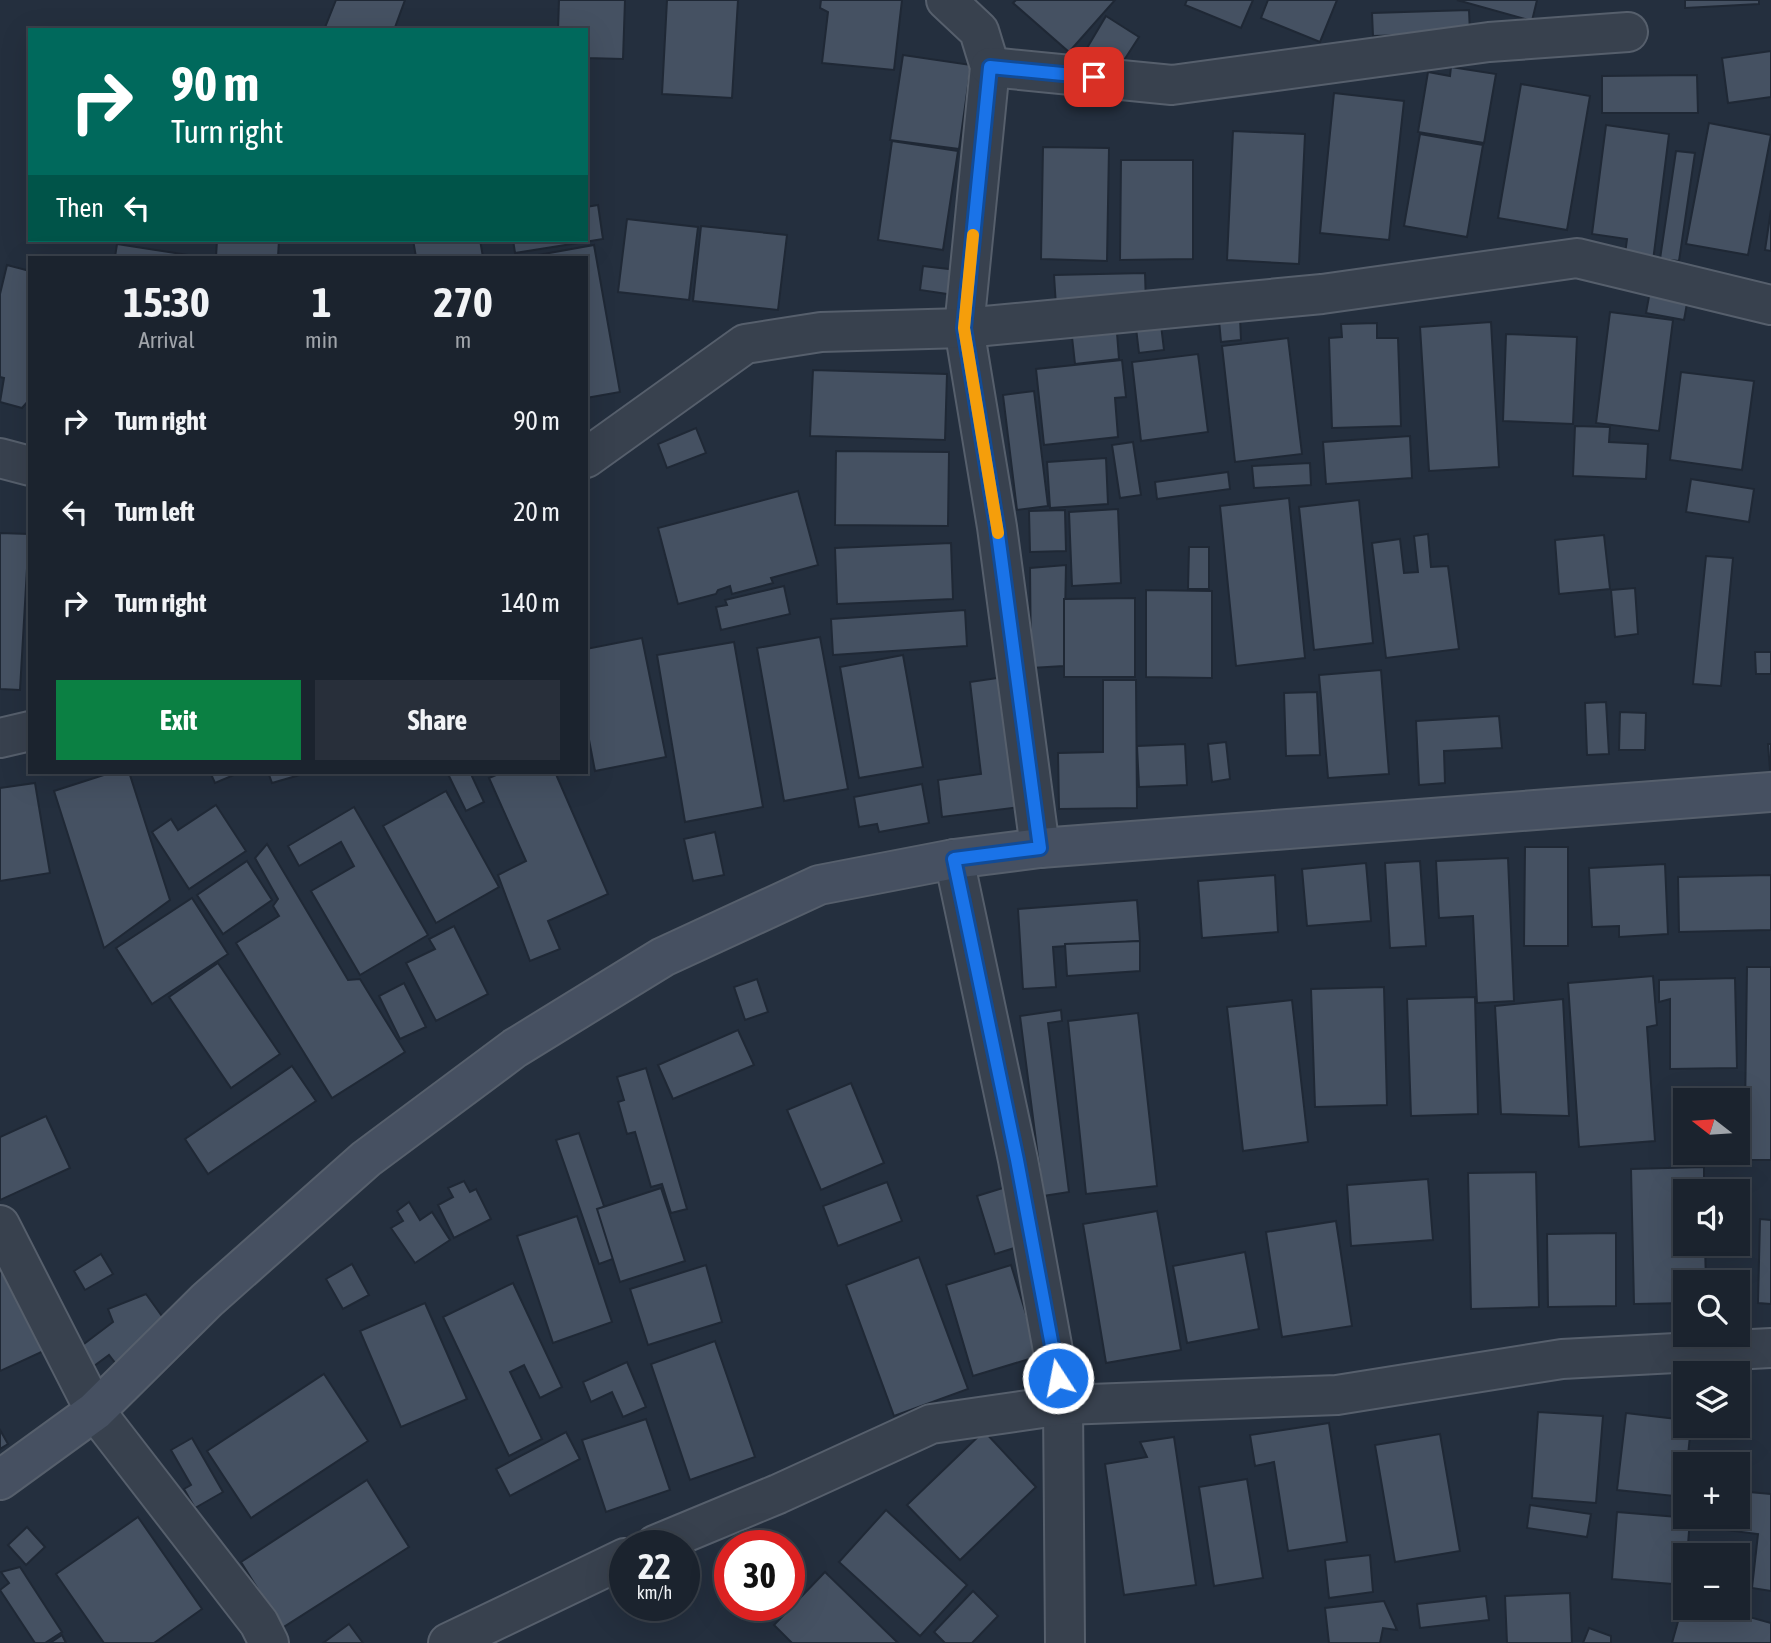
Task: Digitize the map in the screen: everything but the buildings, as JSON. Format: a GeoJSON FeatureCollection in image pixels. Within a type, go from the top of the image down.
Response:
{"type":"FeatureCollection","features":[{"type":"Feature","properties":{"kind":"street"},"geometry":{"type":"LineString","coordinates":[[946,0],[979,31],[990,67],[964,328],[997,527],[1040,848]]}},
{"type":"Feature","properties":{"kind":"street"},"geometry":{"type":"LineString","coordinates":[[990,67],[1172,85],[1489,42],[1628,32]]}},
{"type":"Feature","properties":{"kind":"street"},"geometry":{"type":"LineString","coordinates":[[588,457],[745,344],[821,332],[964,328],[1322,293],[1577,258],[1771,305]]}},
{"type":"Feature","properties":{"kind":"street"},"geometry":{"type":"LineString","coordinates":[[0,458],[28,465]]}},
{"type":"Feature","properties":{"kind":"street"},"geometry":{"type":"LineString","coordinates":[[0,738],[28,731]]}},
{"type":"Feature","properties":{"kind":"street"},"geometry":{"type":"LineString","coordinates":[[0,1480],[95,1411],[207,1300],[366,1160],[515,1048],[663,957],[819,885],[954,859],[1040,848],[1771,792]]}},
{"type":"Feature","properties":{"kind":"street"},"geometry":{"type":"LineString","coordinates":[[954,859],[1017,1160],[1063,1405],[1065,1643]]}},
{"type":"Feature","properties":{"kind":"street"},"geometry":{"type":"LineString","coordinates":[[0,1225],[95,1411],[259,1623],[268,1643]]}},
{"type":"Feature","properties":{"kind":"street"},"geometry":{"type":"LineString","coordinates":[[691,1530],[778,1494],[930,1424],[1063,1405],[1336,1395],[1562,1359],[1771,1348]]}},
{"type":"Feature","properties":{"kind":"street"},"geometry":{"type":"LineString","coordinates":[[448,1643],[609,1566]]}},
{"type":"Feature","properties":{"kind":"slow traffic"},"geometry":{"type":"LineString","coordinates":[[973,235],[964,328],[998,533]]}},
{"type":"Feature","properties":{"kind":"route"},"geometry":{"type":"LineString","coordinates":[[1058,1378],[1017,1160],[954,859],[1040,848],[997,527],[964,328],[990,67],[1094,77]]}}]}
